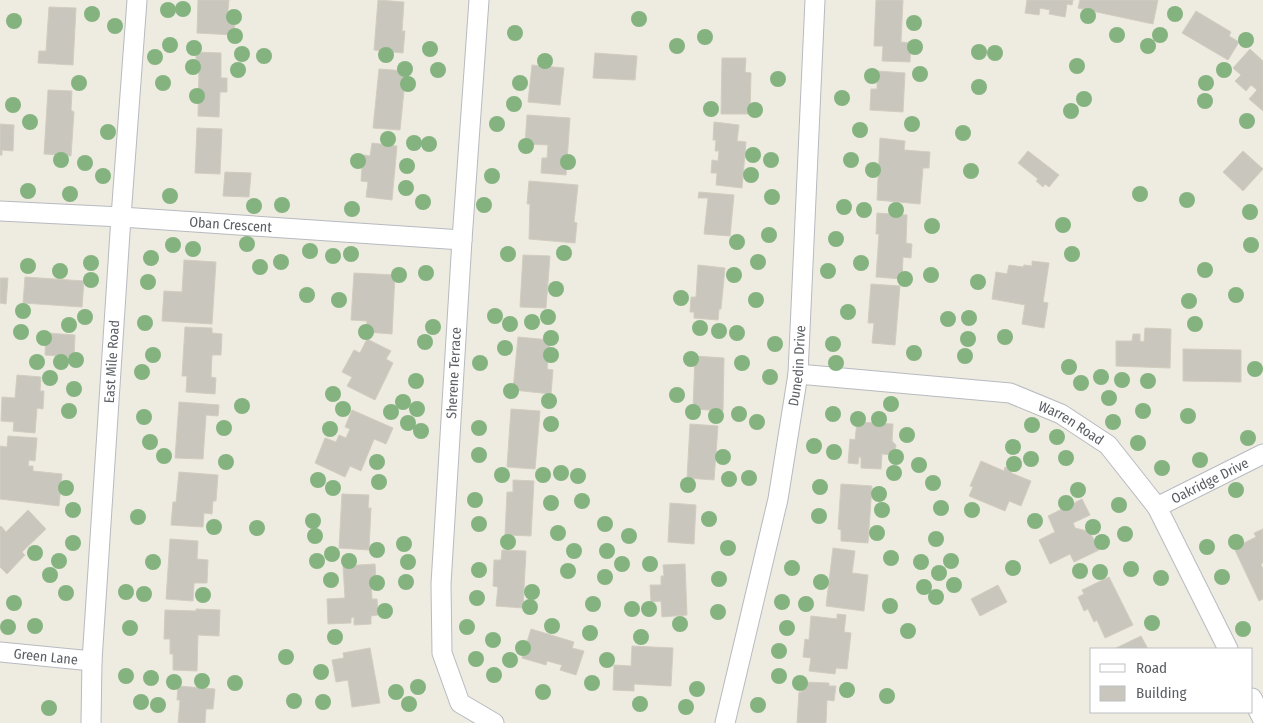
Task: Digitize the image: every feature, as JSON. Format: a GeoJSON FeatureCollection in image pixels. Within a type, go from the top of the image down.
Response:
{"type":"FeatureCollection","features":[{"type":"Feature","properties":{"kind":"street","name":"East Mile Road"},"geometry":{"type":"LineString","coordinates":[[91,723],[92,661],[137,0]]}},
{"type":"Feature","properties":{"kind":"street","name":"Sherene Terrace"},"geometry":{"type":"LineString","coordinates":[[480,0],[462,240],[441,584],[442,653],[460,703],[494,723]]}},
{"type":"Feature","properties":{"kind":"street","name":"Dunedin Drive"},"geometry":{"type":"LineString","coordinates":[[725,723],[778,499],[798,374],[815,0]]}},
{"type":"Feature","properties":{"kind":"street","name":"Oban Crescent"},"geometry":{"type":"LineString","coordinates":[[0,211],[121,217],[462,240]]}},
{"type":"Feature","properties":{"kind":"street","name":"Warren Road"},"geometry":{"type":"LineString","coordinates":[[798,374],[1010,393],[1062,414],[1108,445],[1157,507],[1228,648]]}},
{"type":"Feature","properties":{"kind":"street","name":"Oakridge Drive"},"geometry":{"type":"LineString","coordinates":[[1157,507],[1263,454]]}},
{"type":"Feature","properties":{"kind":"street","name":"Green Lane"},"geometry":{"type":"LineString","coordinates":[[0,652],[92,661]]}},
{"type":"Feature","properties":{"kind":"street"},"geometry":{"type":"LineString","coordinates":[[1253,700],[1263,720]]}},
{"type":"Feature","properties":{"kind":"building"},"geometry":{"type":"Polygon","coordinates":[[[198,0],[229,0],[227,20],[235,21],[234,35],[197,33],[198,0]]]}},
{"type":"Feature","properties":{"kind":"building"},"geometry":{"type":"Polygon","coordinates":[[[378,0],[404,2],[402,31],[405,31],[403,53],[374,50],[378,0]]]}},
{"type":"Feature","properties":{"kind":"building"},"geometry":{"type":"Polygon","coordinates":[[[876,0],[903,0],[901,42],[911,43],[910,62],[882,61],[883,46],[874,46],[876,0]]]}},
{"type":"Feature","properties":{"kind":"building"},"geometry":{"type":"Polygon","coordinates":[[[1027,0],[1073,0],[1072,5],[1067,4],[1065,17],[1049,14],[1050,10],[1040,8],[1039,15],[1025,13],[1027,0]]]}},
{"type":"Feature","properties":{"kind":"building"},"geometry":{"type":"Polygon","coordinates":[[[1080,0],[1158,0],[1153,24],[1078,8],[1080,0]]]}},
{"type":"Feature","properties":{"kind":"building"},"geometry":{"type":"Polygon","coordinates":[[[49,7],[76,8],[73,65],[38,63],[39,51],[46,51],[49,7]]]}},
{"type":"Feature","properties":{"kind":"building"},"geometry":{"type":"Polygon","coordinates":[[[1196,11],[1231,32],[1229,36],[1239,42],[1228,60],[1182,33],[1196,11]]]}},
{"type":"Feature","properties":{"kind":"building"},"geometry":{"type":"Polygon","coordinates":[[[1250,49],[1263,61],[1263,111],[1249,99],[1257,90],[1251,85],[1246,91],[1235,81],[1241,75],[1233,68],[1250,49]]]}},
{"type":"Feature","properties":{"kind":"building"},"geometry":{"type":"Polygon","coordinates":[[[196,52],[221,53],[221,78],[227,78],[227,92],[220,92],[219,117],[198,116],[199,70],[196,70],[196,52]]]}},
{"type":"Feature","properties":{"kind":"building"},"geometry":{"type":"Polygon","coordinates":[[[595,53],[637,56],[635,80],[593,78],[595,53]]]}},
{"type":"Feature","properties":{"kind":"building"},"geometry":{"type":"Polygon","coordinates":[[[722,58],[746,58],[745,72],[751,73],[750,114],[721,114],[722,58]]]}},
{"type":"Feature","properties":{"kind":"building"},"geometry":{"type":"Polygon","coordinates":[[[532,65],[564,68],[560,105],[528,102],[532,65]]]}},
{"type":"Feature","properties":{"kind":"building"},"geometry":{"type":"Polygon","coordinates":[[[379,69],[406,71],[400,130],[373,128],[379,69]]]}},
{"type":"Feature","properties":{"kind":"building"},"geometry":{"type":"Polygon","coordinates":[[[877,71],[905,73],[903,112],[870,110],[871,89],[877,89],[877,71]]]}},
{"type":"Feature","properties":{"kind":"building"},"geometry":{"type":"Polygon","coordinates":[[[48,90],[72,91],[71,110],[74,112],[71,156],[44,154],[48,90]]]}},
{"type":"Feature","properties":{"kind":"building"},"geometry":{"type":"Polygon","coordinates":[[[527,115],[570,118],[566,175],[541,173],[542,158],[547,158],[548,145],[525,144],[527,115]]]}},
{"type":"Feature","properties":{"kind":"building"},"geometry":{"type":"Polygon","coordinates":[[[714,122],[739,125],[737,141],[746,142],[742,188],[716,185],[717,173],[711,173],[712,160],[718,161],[719,151],[715,151],[716,140],[713,140],[714,122]]]}},
{"type":"Feature","properties":{"kind":"building"},"geometry":{"type":"Polygon","coordinates":[[[0,124],[14,125],[13,151],[2,150],[2,155],[0,155],[0,124]]]}},
{"type":"Feature","properties":{"kind":"building"},"geometry":{"type":"Polygon","coordinates":[[[197,128],[222,129],[220,174],[195,173],[197,128]]]}},
{"type":"Feature","properties":{"kind":"building"},"geometry":{"type":"Polygon","coordinates":[[[880,138],[905,141],[904,150],[930,152],[929,168],[923,168],[920,204],[877,200],[880,138]]]}},
{"type":"Feature","properties":{"kind":"building"},"geometry":{"type":"Polygon","coordinates":[[[372,143],[397,146],[392,200],[366,197],[368,182],[361,181],[363,155],[370,156],[372,143]]]}},
{"type":"Feature","properties":{"kind":"building"},"geometry":{"type":"Polygon","coordinates":[[[1028,151],[1059,175],[1049,187],[1045,184],[1043,187],[1036,181],[1038,179],[1018,163],[1028,151]]]}},
{"type":"Feature","properties":{"kind":"building"},"geometry":{"type":"Polygon","coordinates":[[[1243,151],[1263,169],[1243,191],[1223,172],[1243,151]]]}},
{"type":"Feature","properties":{"kind":"building"},"geometry":{"type":"Polygon","coordinates":[[[225,172],[251,173],[249,197],[223,196],[225,172]]]}},
{"type":"Feature","properties":{"kind":"building"},"geometry":{"type":"Polygon","coordinates":[[[529,181],[578,185],[574,222],[577,223],[575,243],[529,239],[530,204],[527,204],[529,181]]]}},
{"type":"Feature","properties":{"kind":"building"},"geometry":{"type":"Polygon","coordinates":[[[699,192],[734,195],[730,236],[704,234],[708,198],[698,198],[699,192]]]}},
{"type":"Feature","properties":{"kind":"building"},"geometry":{"type":"Polygon","coordinates":[[[877,213],[907,215],[906,243],[912,244],[911,258],[903,257],[902,279],[876,277],[879,234],[876,234],[877,213]]]}},
{"type":"Feature","properties":{"kind":"building"},"geometry":{"type":"Polygon","coordinates":[[[523,255],[550,256],[546,308],[520,307],[523,255]]]}},
{"type":"Feature","properties":{"kind":"building"},"geometry":{"type":"Polygon","coordinates":[[[184,260],[216,262],[212,324],[162,321],[164,291],[182,292],[184,260]]]}},
{"type":"Feature","properties":{"kind":"building"},"geometry":{"type":"Polygon","coordinates":[[[1032,261],[1049,263],[1043,302],[1048,303],[1044,328],[1022,324],[1025,305],[992,299],[996,272],[1007,274],[1009,265],[1032,266],[1032,261]]]}},
{"type":"Feature","properties":{"kind":"building"},"geometry":{"type":"Polygon","coordinates":[[[698,265],[725,268],[721,309],[719,309],[718,320],[694,318],[694,312],[690,312],[691,297],[696,297],[698,265]]]}},
{"type":"Feature","properties":{"kind":"building"},"geometry":{"type":"Polygon","coordinates":[[[354,273],[395,275],[392,334],[366,332],[367,321],[351,320],[354,273]]]}},
{"type":"Feature","properties":{"kind":"building"},"geometry":{"type":"Polygon","coordinates":[[[25,277],[84,281],[82,307],[23,303],[25,277]]]}},
{"type":"Feature","properties":{"kind":"building"},"geometry":{"type":"Polygon","coordinates":[[[0,278],[8,278],[6,304],[0,303],[0,278]]]}},
{"type":"Feature","properties":{"kind":"building"},"geometry":{"type":"Polygon","coordinates":[[[871,284],[900,286],[895,345],[872,343],[874,323],[868,323],[871,284]]]}},
{"type":"Feature","properties":{"kind":"building"},"geometry":{"type":"Polygon","coordinates":[[[185,327],[212,328],[212,333],[222,334],[221,355],[212,355],[211,377],[216,378],[215,394],[186,392],[187,376],[182,376],[185,327]]]}},
{"type":"Feature","properties":{"kind":"building"},"geometry":{"type":"Polygon","coordinates":[[[1145,328],[1171,329],[1170,368],[1116,366],[1116,341],[1132,341],[1133,334],[1140,334],[1140,341],[1144,342],[1145,328]]]}},
{"type":"Feature","properties":{"kind":"building"},"geometry":{"type":"Polygon","coordinates":[[[46,333],[75,335],[74,357],[45,355],[46,333]]]}},
{"type":"Feature","properties":{"kind":"building"},"geometry":{"type":"Polygon","coordinates":[[[518,337],[550,340],[547,369],[553,370],[551,394],[513,390],[518,337]]]}},
{"type":"Feature","properties":{"kind":"building"},"geometry":{"type":"Polygon","coordinates":[[[367,339],[391,351],[386,359],[393,363],[375,400],[347,386],[352,377],[342,372],[354,350],[360,353],[367,339]]]}},
{"type":"Feature","properties":{"kind":"building"},"geometry":{"type":"Polygon","coordinates":[[[1183,349],[1241,350],[1241,382],[1183,381],[1183,349]]]}},
{"type":"Feature","properties":{"kind":"building"},"geometry":{"type":"Polygon","coordinates":[[[695,356],[724,358],[723,411],[693,409],[695,356]]]}},
{"type":"Feature","properties":{"kind":"building"},"geometry":{"type":"Polygon","coordinates":[[[17,375],[41,377],[40,391],[44,391],[43,409],[37,408],[35,433],[13,431],[14,422],[1,421],[2,397],[15,398],[17,375]]]}},
{"type":"Feature","properties":{"kind":"building"},"geometry":{"type":"Polygon","coordinates":[[[179,402],[219,405],[218,416],[206,415],[203,459],[175,458],[179,402]]]}},
{"type":"Feature","properties":{"kind":"building"},"geometry":{"type":"Polygon","coordinates":[[[511,409],[540,411],[535,469],[507,467],[511,409]]]}},
{"type":"Feature","properties":{"kind":"building"},"geometry":{"type":"Polygon","coordinates":[[[352,410],[393,428],[386,444],[374,439],[361,471],[350,466],[345,477],[315,463],[325,438],[336,442],[339,435],[346,438],[350,429],[345,427],[352,410]]]}},
{"type":"Feature","properties":{"kind":"building"},"geometry":{"type":"Polygon","coordinates":[[[857,422],[893,424],[892,441],[896,445],[895,452],[892,455],[882,454],[881,469],[861,468],[861,457],[859,457],[858,464],[848,463],[850,439],[855,440],[857,422]]]}},
{"type":"Feature","properties":{"kind":"building"},"geometry":{"type":"Polygon","coordinates":[[[690,424],[718,426],[714,480],[687,478],[690,424]]]}},
{"type":"Feature","properties":{"kind":"building"},"geometry":{"type":"Polygon","coordinates":[[[8,436],[37,438],[35,461],[29,460],[28,466],[33,466],[33,471],[62,474],[59,506],[0,499],[0,446],[7,447],[8,436]]]}},
{"type":"Feature","properties":{"kind":"building"},"geometry":{"type":"Polygon","coordinates":[[[981,461],[1004,471],[1005,467],[1013,470],[1011,473],[1031,481],[1021,506],[1009,501],[1005,511],[969,496],[973,487],[970,486],[981,461]]]}},
{"type":"Feature","properties":{"kind":"building"},"geometry":{"type":"Polygon","coordinates":[[[179,472],[218,475],[216,501],[213,501],[212,514],[204,513],[203,527],[171,525],[173,502],[176,502],[179,472]]]}},
{"type":"Feature","properties":{"kind":"building"},"geometry":{"type":"Polygon","coordinates":[[[513,480],[534,481],[531,536],[505,535],[507,492],[513,492],[513,480]]]}},
{"type":"Feature","properties":{"kind":"building"},"geometry":{"type":"Polygon","coordinates":[[[841,484],[872,486],[868,543],[841,541],[841,530],[838,529],[841,484]]]}},
{"type":"Feature","properties":{"kind":"building"},"geometry":{"type":"Polygon","coordinates":[[[342,494],[369,495],[368,508],[371,508],[369,550],[339,548],[342,494]]]}},
{"type":"Feature","properties":{"kind":"building"},"geometry":{"type":"Polygon","coordinates":[[[1082,499],[1090,515],[1073,523],[1075,528],[1089,530],[1099,550],[1074,562],[1070,554],[1050,564],[1039,540],[1055,532],[1048,516],[1082,499]]]}},
{"type":"Feature","properties":{"kind":"building"},"geometry":{"type":"Polygon","coordinates":[[[670,503],[696,505],[694,544],[668,542],[670,503]]]}},
{"type":"Feature","properties":{"kind":"building"},"geometry":{"type":"Polygon","coordinates":[[[28,510],[46,529],[22,552],[25,555],[7,574],[0,567],[0,527],[6,532],[28,510]]]}},
{"type":"Feature","properties":{"kind":"building"},"geometry":{"type":"Polygon","coordinates":[[[1263,529],[1263,563],[1261,564],[1263,569],[1263,599],[1259,601],[1234,548],[1256,537],[1254,533],[1263,529]]]}},
{"type":"Feature","properties":{"kind":"building"},"geometry":{"type":"Polygon","coordinates":[[[170,539],[198,541],[197,559],[208,560],[207,583],[194,583],[193,601],[166,599],[170,539]]]}},
{"type":"Feature","properties":{"kind":"building"},"geometry":{"type":"Polygon","coordinates":[[[833,548],[855,551],[852,573],[868,575],[864,611],[826,606],[833,548]]]}},
{"type":"Feature","properties":{"kind":"building"},"geometry":{"type":"Polygon","coordinates":[[[502,550],[526,551],[523,608],[496,606],[498,587],[493,586],[494,560],[501,560],[502,550]]]}},
{"type":"Feature","properties":{"kind":"building"},"geometry":{"type":"Polygon","coordinates":[[[375,564],[376,579],[371,580],[372,599],[377,599],[378,615],[371,616],[371,624],[354,625],[354,617],[351,618],[351,623],[328,624],[327,599],[345,598],[343,566],[375,564]]]}},
{"type":"Feature","properties":{"kind":"building"},"geometry":{"type":"Polygon","coordinates":[[[685,564],[687,615],[662,617],[661,601],[651,602],[650,585],[661,585],[661,576],[664,576],[663,565],[685,564]]]}},
{"type":"Feature","properties":{"kind":"building"},"geometry":{"type":"Polygon","coordinates":[[[1109,577],[1133,625],[1105,638],[1097,620],[1094,622],[1088,609],[1084,611],[1078,597],[1084,594],[1082,590],[1109,577]]]}},
{"type":"Feature","properties":{"kind":"building"},"geometry":{"type":"Polygon","coordinates":[[[998,585],[1007,602],[980,616],[971,599],[998,585]]]}},
{"type":"Feature","properties":{"kind":"building"},"geometry":{"type":"Polygon","coordinates":[[[196,609],[220,610],[219,636],[198,635],[197,671],[173,670],[173,654],[170,654],[170,639],[164,639],[165,610],[196,611],[196,609]]]}},
{"type":"Feature","properties":{"kind":"building"},"geometry":{"type":"Polygon","coordinates":[[[837,614],[846,615],[844,632],[851,633],[847,669],[836,668],[835,674],[809,671],[811,658],[803,657],[805,639],[809,640],[811,616],[837,619],[837,614]]]}},
{"type":"Feature","properties":{"kind":"building"},"geometry":{"type":"Polygon","coordinates":[[[531,629],[574,642],[572,648],[584,651],[576,675],[560,670],[562,665],[547,661],[546,665],[522,658],[531,629]]]}},
{"type":"Feature","properties":{"kind":"building"},"geometry":{"type":"Polygon","coordinates":[[[1141,636],[1147,648],[1116,648],[1141,636]]]}},
{"type":"Feature","properties":{"kind":"building"},"geometry":{"type":"Polygon","coordinates":[[[632,646],[673,648],[671,686],[634,684],[634,691],[613,690],[614,665],[631,666],[632,646]]]}},
{"type":"Feature","properties":{"kind":"building"},"geometry":{"type":"Polygon","coordinates":[[[370,648],[380,703],[352,707],[348,680],[336,682],[332,660],[344,658],[343,653],[370,648]]]}},
{"type":"Feature","properties":{"kind":"building"},"geometry":{"type":"Polygon","coordinates":[[[803,682],[829,683],[829,686],[836,686],[834,701],[827,700],[826,723],[797,723],[799,692],[802,692],[803,682]]]}},
{"type":"Feature","properties":{"kind":"building"},"geometry":{"type":"Polygon","coordinates":[[[178,686],[215,689],[213,709],[206,709],[205,723],[178,723],[180,700],[177,700],[178,686]]]}}]}
